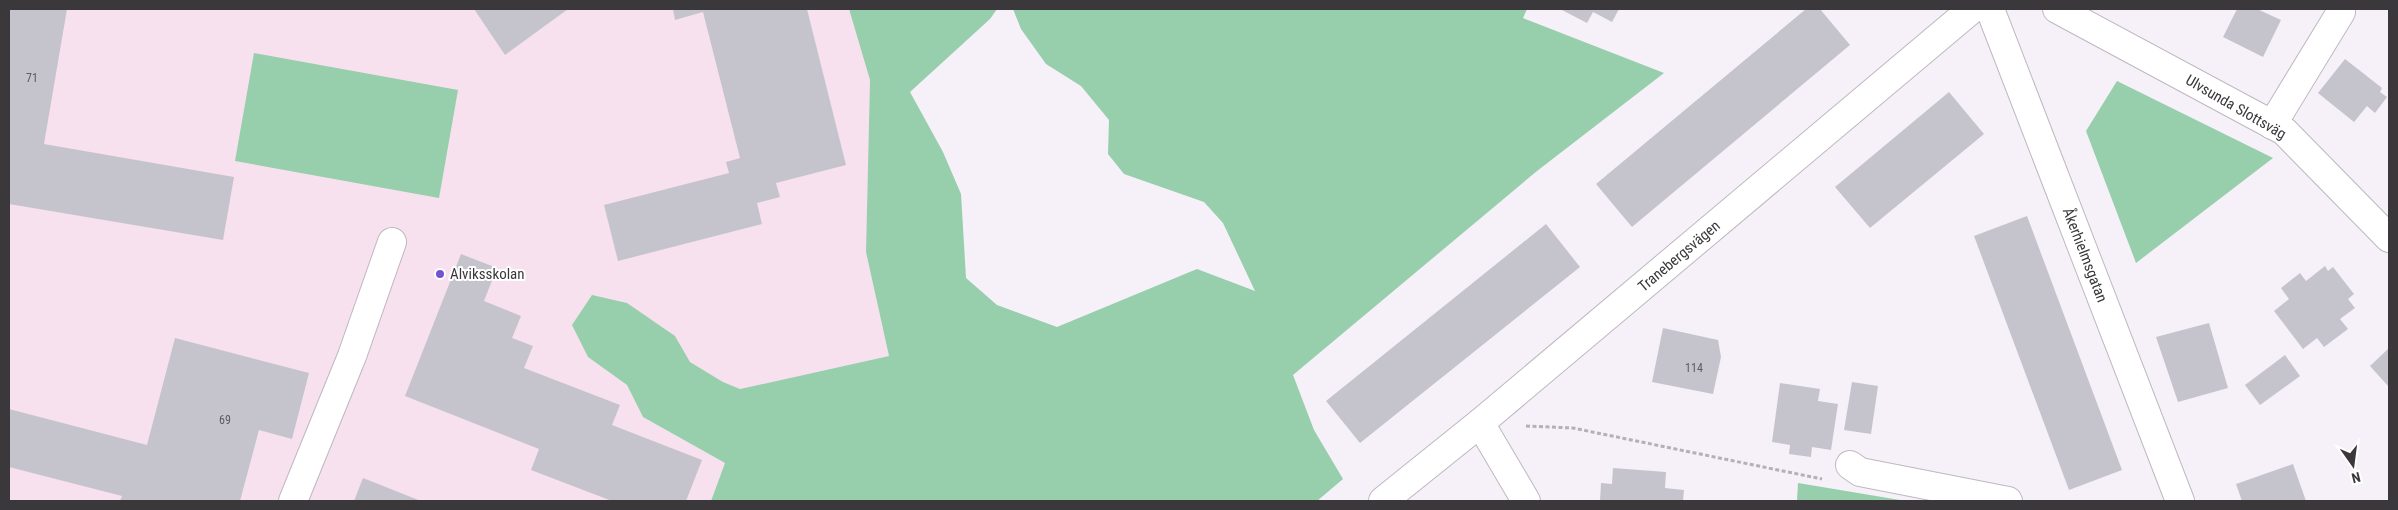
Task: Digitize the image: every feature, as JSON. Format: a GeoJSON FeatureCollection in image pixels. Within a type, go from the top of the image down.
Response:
{"type":"FeatureCollection","features":[{"type":"Feature","properties":{"kind":"street","name":"Tranebergsvägen"},"geometry":{"type":"LineString","coordinates":[[1383,501],[1480,423],[1972,9]]}},
{"type":"Feature","properties":{"kind":"street","name":"Åkerhielmsgatan"},"geometry":{"type":"LineString","coordinates":[[1990,9],[2180,501]]}},
{"type":"Feature","properties":{"kind":"street","name":"Ulvsunda Slottsväg"},"geometry":{"type":"LineString","coordinates":[[2057,9],[2284,130],[2389,238]]}},
{"type":"Feature","properties":{"kind":"street"},"geometry":{"type":"LineString","coordinates":[[2272,125],[2341,12]]}},
{"type":"Feature","properties":{"kind":"street"},"geometry":{"type":"LineString","coordinates":[[293,501],[352,356],[392,242]]}},
{"type":"Feature","properties":{"kind":"street"},"geometry":{"type":"LineString","coordinates":[[1480,423],[1526,501]]}},
{"type":"Feature","properties":{"kind":"street"},"geometry":{"type":"LineString","coordinates":[[1840,473],[1860,472],[2008,501]]}},
{"type":"Feature","properties":{"kind":"path"},"geometry":{"type":"LineString","coordinates":[[1480,423],[1573,428],[1840,473]]}},
{"type":"Feature","properties":{"kind":"shaded area","name":"Alviksskolan"},"geometry":{"type":"Polygon","coordinates":[[[9,9],[849,9],[870,80],[866,252],[889,356],[740,389],[723,382],[690,362],[675,336],[588,357],[627,385],[643,417],[725,463],[711,501],[9,501],[9,9]]]}},
{"type":"Feature","properties":{"kind":"green space"},"geometry":{"type":"Polygon","coordinates":[[[849,9],[997,9],[990,19],[910,92],[943,152],[961,194],[966,278],[997,305],[1057,327],[1197,269],[1255,291],[1223,223],[1204,202],[1124,174],[1108,154],[1109,120],[1081,86],[1046,64],[1021,29],[1013,9],[1527,9],[1523,18],[1664,73],[1537,171],[1293,375],[1314,430],[1343,479],[1317,501],[711,501],[725,463],[643,417],[627,385],[588,357],[572,325],[592,295],[627,303],[675,336],[690,362],[723,382],[740,389],[889,356],[866,252],[870,80],[849,9]]]}},
{"type":"Feature","properties":{"kind":"green space"},"geometry":{"type":"Polygon","coordinates":[[[254,53],[458,90],[439,198],[235,161],[254,53]]]}},
{"type":"Feature","properties":{"kind":"green space"},"geometry":{"type":"Polygon","coordinates":[[[2117,81],[2273,158],[2136,263],[2086,131],[2117,81]]]}},
{"type":"Feature","properties":{"kind":"green space"},"geometry":{"type":"Polygon","coordinates":[[[1798,483],[1906,501],[1797,501],[1798,483]]]}},
{"type":"Feature","properties":{"kind":"building"},"geometry":{"type":"Polygon","coordinates":[[[9,9],[67,9],[44,144],[234,177],[223,240],[9,204],[9,9]]]}},
{"type":"Feature","properties":{"kind":"building"},"geometry":{"type":"Polygon","coordinates":[[[474,9],[568,9],[505,55],[474,9]]]}},
{"type":"Feature","properties":{"kind":"building"},"geometry":{"type":"Polygon","coordinates":[[[673,9],[807,9],[846,165],[776,183],[780,197],[757,203],[762,224],[618,261],[604,205],[729,173],[726,162],[740,158],[703,12],[675,20],[673,9]]]}},
{"type":"Feature","properties":{"kind":"building"},"geometry":{"type":"Polygon","coordinates":[[[1560,9],[1619,9],[1612,22],[1593,12],[1587,23],[1560,9]]]}},
{"type":"Feature","properties":{"kind":"building"},"geometry":{"type":"Polygon","coordinates":[[[1806,9],[1820,9],[1850,45],[1632,227],[1596,184],[1806,9]]]}},
{"type":"Feature","properties":{"kind":"building"},"geometry":{"type":"Polygon","coordinates":[[[2237,9],[2257,9],[2281,20],[2263,57],[2223,37],[2237,9]]]}},
{"type":"Feature","properties":{"kind":"building"},"geometry":{"type":"Polygon","coordinates":[[[2345,59],[2382,88],[2380,92],[2387,97],[2375,113],[2367,106],[2354,122],[2318,93],[2345,59]]]}},
{"type":"Feature","properties":{"kind":"building"},"geometry":{"type":"Polygon","coordinates":[[[1949,92],[1984,134],[1870,228],[1835,187],[1949,92]]]}},
{"type":"Feature","properties":{"kind":"building"},"geometry":{"type":"Polygon","coordinates":[[[2027,216],[2122,470],[2069,490],[1974,236],[2027,216]]]}},
{"type":"Feature","properties":{"kind":"building"},"geometry":{"type":"Polygon","coordinates":[[[1546,224],[1580,267],[1360,443],[1326,401],[1546,224]]]}},
{"type":"Feature","properties":{"kind":"building"},"geometry":{"type":"Polygon","coordinates":[[[461,254],[497,268],[484,301],[521,316],[512,338],[533,346],[524,368],[620,405],[612,425],[702,460],[686,501],[612,501],[531,470],[539,449],[405,396],[461,254]]]}},
{"type":"Feature","properties":{"kind":"building"},"geometry":{"type":"Polygon","coordinates":[[[2325,266],[2328,271],[2333,267],[2354,294],[2348,299],[2355,308],[2340,319],[2348,329],[2324,347],[2317,338],[2303,349],[2274,311],[2289,299],[2281,288],[2300,273],[2306,281],[2325,266]]]}},
{"type":"Feature","properties":{"kind":"building"},"geometry":{"type":"Polygon","coordinates":[[[2209,323],[2228,388],[2178,402],[2156,337],[2209,323]]]}},
{"type":"Feature","properties":{"kind":"building"},"geometry":{"type":"Polygon","coordinates":[[[1663,328],[1718,340],[1721,357],[1713,394],[1652,382],[1663,328]]]}},
{"type":"Feature","properties":{"kind":"building"},"geometry":{"type":"Polygon","coordinates":[[[175,338],[309,373],[292,439],[259,430],[240,501],[120,501],[122,496],[9,467],[9,409],[147,445],[175,338]]]}},
{"type":"Feature","properties":{"kind":"building"},"geometry":{"type":"Polygon","coordinates":[[[2389,348],[2389,387],[2370,366],[2389,348]]]}},
{"type":"Feature","properties":{"kind":"building"},"geometry":{"type":"Polygon","coordinates":[[[2285,355],[2300,376],[2260,405],[2245,385],[2285,355]]]}},
{"type":"Feature","properties":{"kind":"building"},"geometry":{"type":"Polygon","coordinates":[[[1852,382],[1878,386],[1871,434],[1844,430],[1852,382]]]}},
{"type":"Feature","properties":{"kind":"building"},"geometry":{"type":"Polygon","coordinates":[[[1780,383],[1820,389],[1818,401],[1838,404],[1831,450],[1812,447],[1811,457],[1789,454],[1790,445],[1772,442],[1780,383]]]}},
{"type":"Feature","properties":{"kind":"building"},"geometry":{"type":"Polygon","coordinates":[[[2293,464],[2306,501],[2242,501],[2236,484],[2293,464]]]}},
{"type":"Feature","properties":{"kind":"building"},"geometry":{"type":"Polygon","coordinates":[[[1613,468],[1666,472],[1665,488],[1684,490],[1683,501],[1600,501],[1601,483],[1612,484],[1613,468]]]}},
{"type":"Feature","properties":{"kind":"building"},"geometry":{"type":"Polygon","coordinates":[[[363,478],[421,501],[354,501],[363,478]]]}},
{"type":"Feature","properties":{"kind":"place","name":"Alviksskolan"},"geometry":{"type":"Point","coordinates":[440,274]}}]}
